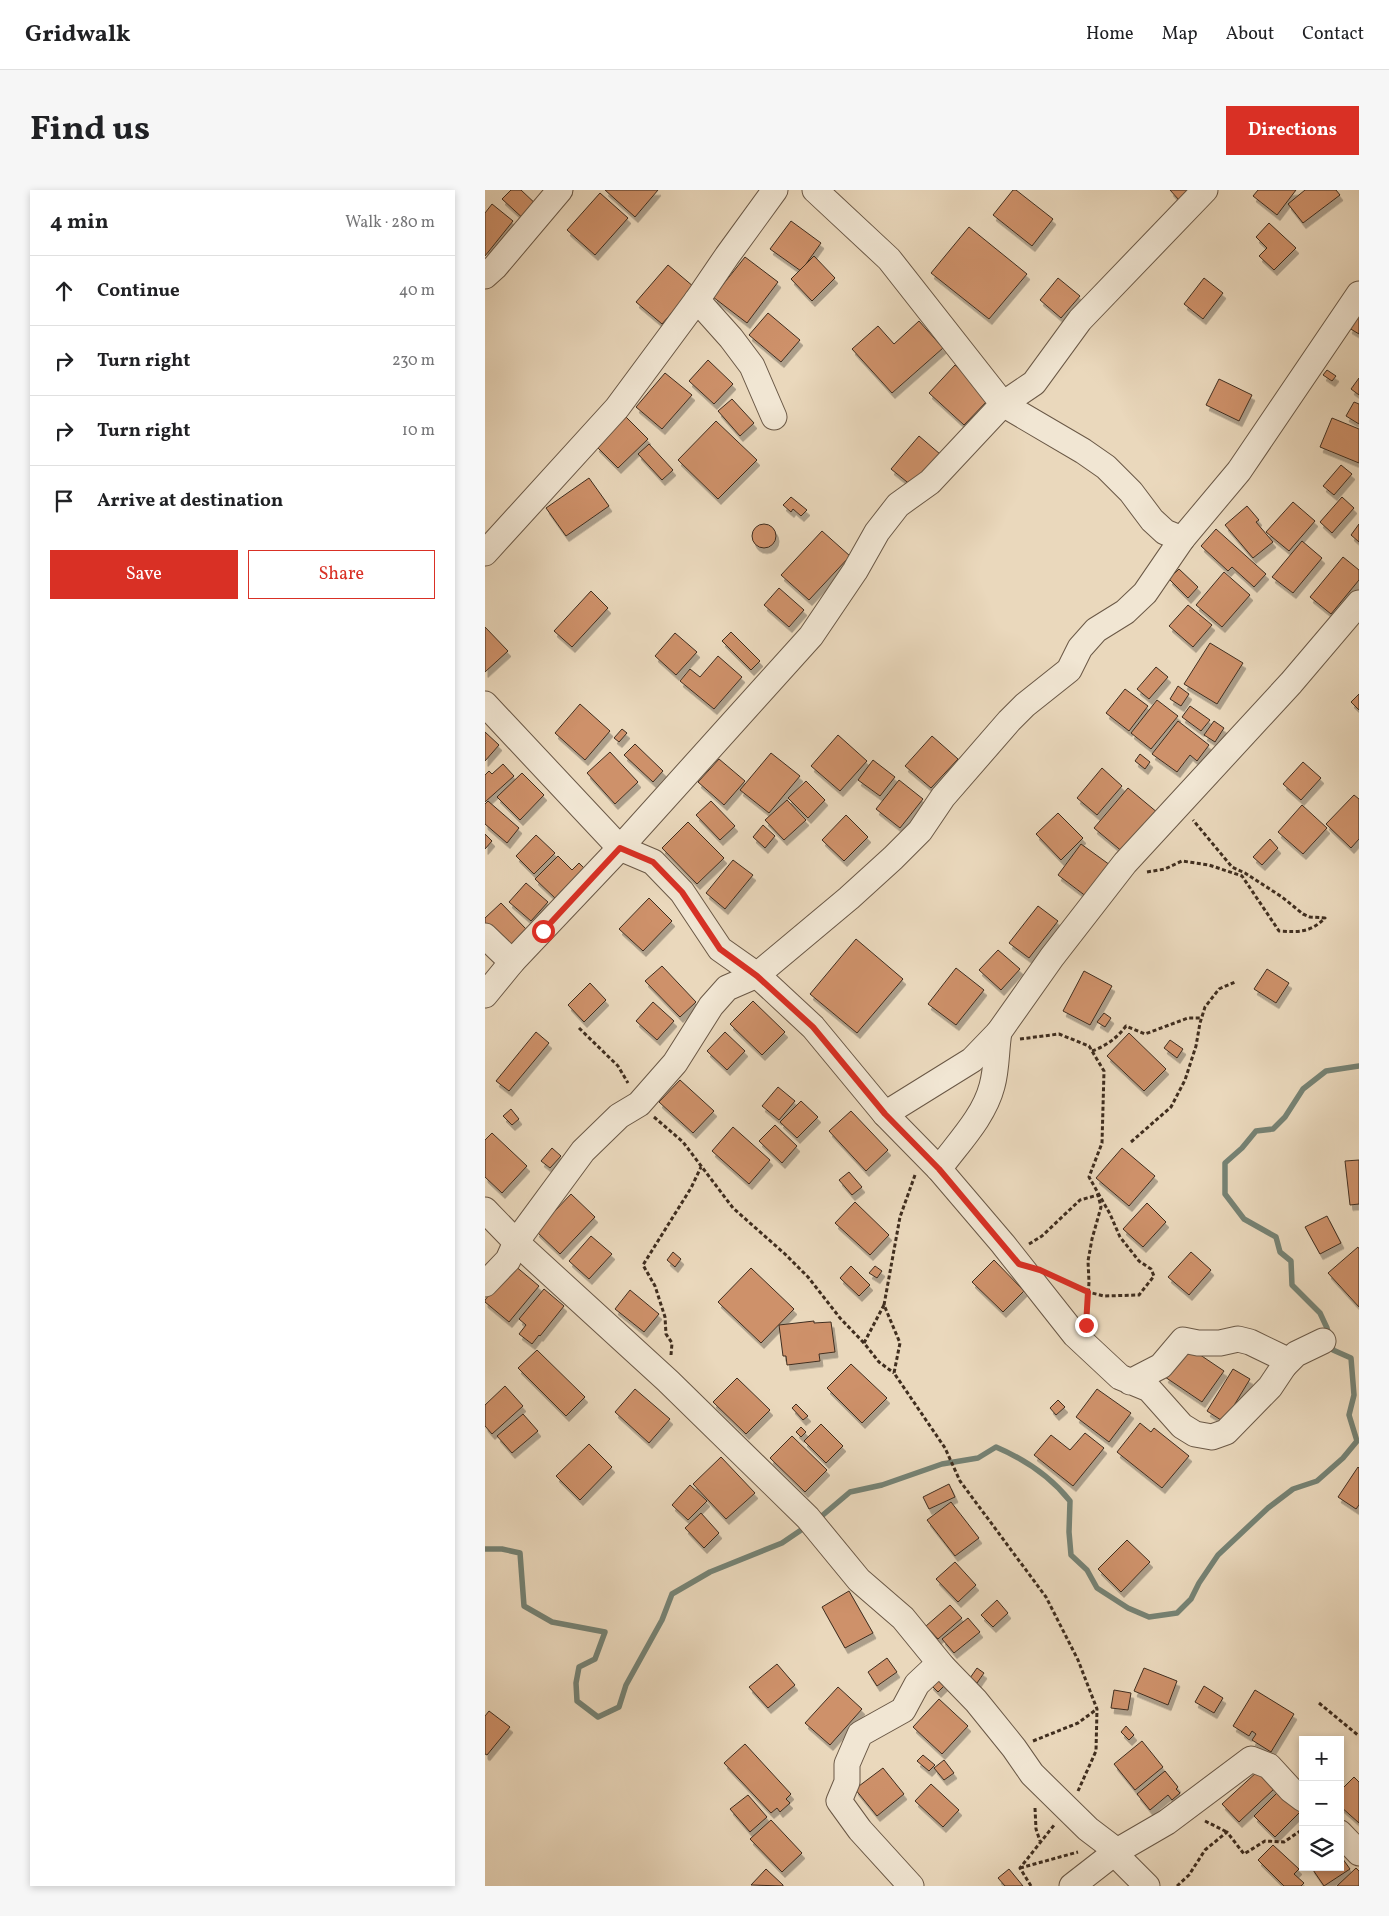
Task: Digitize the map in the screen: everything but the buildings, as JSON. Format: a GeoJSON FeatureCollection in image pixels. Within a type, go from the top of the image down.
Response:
{"type":"FeatureCollection","features":[{"type":"Feature","properties":{"kind":"street"},"geometry":{"type":"LineString","coordinates":[[485,276],[495,268],[560,190]]}},
{"type":"Feature","properties":{"kind":"street"},"geometry":{"type":"LineString","coordinates":[[485,553],[617,408],[775,190]]}},
{"type":"Feature","properties":{"kind":"street"},"geometry":{"type":"LineString","coordinates":[[815,190],[889,259],[1003,404],[1106,466],[1131,492],[1152,520],[1165,532],[1182,539]]}},
{"type":"Feature","properties":{"kind":"street"},"geometry":{"type":"LineString","coordinates":[[485,995],[512,962],[620,848],[811,636],[855,571],[877,532],[898,506],[930,482],[1003,404],[1034,383],[1080,320],[1205,190]]}},
{"type":"Feature","properties":{"kind":"street"},"geometry":{"type":"LineString","coordinates":[[485,1284],[508,1260],[516,1242],[583,1152],[619,1116],[639,1104],[675,1064],[711,1006],[727,988],[757,976],[849,898],[919,831],[943,797],[1009,721],[1025,705],[1069,670],[1080,648],[1096,630],[1125,612],[1145,593],[1182,539],[1239,471],[1359,294]]}},
{"type":"Feature","properties":{"kind":"street"},"geometry":{"type":"LineString","coordinates":[[697,300],[731,338],[751,366],[774,417]]}},
{"type":"Feature","properties":{"kind":"street"},"geometry":{"type":"LineString","coordinates":[[885,1114],[972,1060],[998,1036],[1052,957],[1125,863],[1291,683],[1359,604]]}},
{"type":"Feature","properties":{"kind":"street"},"geometry":{"type":"LineString","coordinates":[[485,704],[620,848],[653,862],[682,892],[720,949],[757,976],[813,1027],[885,1114],[939,1169],[1012,1254],[1075,1335],[1120,1377],[1149,1389],[1182,1426],[1195,1434],[1212,1437],[1226,1432],[1270,1387],[1284,1366],[1296,1354],[1323,1341]]}},
{"type":"Feature","properties":{"kind":"street"},"geometry":{"type":"LineString","coordinates":[[485,936],[512,962]]}},
{"type":"Feature","properties":{"kind":"street"},"geometry":{"type":"LineString","coordinates":[[939,1169],[985,1107],[998,1057],[998,1036]]}},
{"type":"Feature","properties":{"kind":"street"},"geometry":{"type":"LineString","coordinates":[[485,1210],[516,1242],[668,1381],[808,1518],[859,1580],[903,1618],[943,1667],[976,1701],[1014,1748],[1032,1774],[1069,1811],[1108,1845],[1147,1886]]}},
{"type":"Feature","properties":{"kind":"street"},"geometry":{"type":"LineString","coordinates":[[1130,1382],[1161,1366],[1183,1340],[1198,1343],[1221,1343],[1238,1340],[1250,1342],[1281,1357],[1284,1366]]}},
{"type":"Feature","properties":{"kind":"street"},"geometry":{"type":"LineString","coordinates":[[911,1886],[860,1830],[839,1801],[847,1782],[847,1764],[860,1734],[903,1710],[917,1684],[932,1670],[943,1667]]}},
{"type":"Feature","properties":{"kind":"street"},"geometry":{"type":"LineString","coordinates":[[1071,1886],[1108,1845],[1167,1822],[1251,1758],[1269,1766],[1299,1796]]}},
{"type":"Feature","properties":{"kind":"street"},"geometry":{"type":"LineString","coordinates":[[1344,1837],[1359,1853]]}},
{"type":"Feature","properties":{"kind":"path"},"geometry":{"type":"LineString","coordinates":[[1142,874],[1165,869],[1182,861],[1209,865],[1242,876],[1279,931],[1300,932],[1318,924],[1325,918],[1310,917],[1303,914],[1282,897],[1232,866],[1179,804]]}},
{"type":"Feature","properties":{"kind":"path"},"geometry":{"type":"LineString","coordinates":[[1131,1142],[1171,1106],[1185,1080],[1197,1046],[1201,1018],[1205,1007],[1219,989],[1235,982]]}},
{"type":"Feature","properties":{"kind":"path"},"geometry":{"type":"LineString","coordinates":[[1092,1051],[1118,1037],[1126,1026],[1145,1034],[1188,1018],[1201,1018]]}},
{"type":"Feature","properties":{"kind":"path"},"geometry":{"type":"LineString","coordinates":[[579,1028],[618,1066],[639,1104],[683,1142],[733,1208],[808,1277],[840,1318],[879,1362],[894,1373],[945,1448],[960,1481],[1046,1597],[1078,1660],[1097,1709],[1096,1751],[1069,1811],[1058,1820],[1019,1868]]}},
{"type":"Feature","properties":{"kind":"path"},"geometry":{"type":"LineString","coordinates":[[998,1036],[1007,1041],[1059,1034],[1089,1046],[1104,1071],[1102,1143],[1089,1177],[1110,1214],[1120,1237],[1139,1261],[1151,1269],[1154,1276],[1139,1295],[1104,1296],[1088,1292],[1057,1279]]}},
{"type":"Feature","properties":{"kind":"path"},"geometry":{"type":"LineString","coordinates":[[668,1381],[672,1343],[666,1334],[665,1317],[655,1286],[643,1265],[691,1188],[701,1167]]}},
{"type":"Feature","properties":{"kind":"path"},"geometry":{"type":"LineString","coordinates":[[864,1343],[885,1305],[900,1217],[915,1173],[939,1169]]}},
{"type":"Feature","properties":{"kind":"path"},"geometry":{"type":"LineString","coordinates":[[1012,1254],[1042,1236],[1080,1200],[1098,1195]]}},
{"type":"Feature","properties":{"kind":"path"},"geometry":{"type":"LineString","coordinates":[[1086,1346],[1088,1261],[1101,1207],[1098,1195]]}},
{"type":"Feature","properties":{"kind":"path"},"geometry":{"type":"LineString","coordinates":[[885,1305],[900,1344],[894,1373]]}},
{"type":"Feature","properties":{"kind":"path"},"geometry":{"type":"LineString","coordinates":[[1319,1703],[1359,1736]]}},
{"type":"Feature","properties":{"kind":"path"},"geometry":{"type":"LineString","coordinates":[[1014,1748],[1078,1722],[1097,1709]]}},
{"type":"Feature","properties":{"kind":"path"},"geometry":{"type":"LineString","coordinates":[[1177,1886],[1189,1875],[1205,1850],[1227,1832],[1244,1854],[1265,1841],[1284,1842],[1299,1833]]}},
{"type":"Feature","properties":{"kind":"path"},"geometry":{"type":"LineString","coordinates":[[1019,1868],[1108,1845]]}},
{"type":"Feature","properties":{"kind":"path"},"geometry":{"type":"LineString","coordinates":[[1019,1868],[1031,1886]]}},
{"type":"Feature","properties":{"kind":"waterway"},"geometry":{"type":"LineString","coordinates":[[817,1520],[850,1492],[882,1485],[942,1464],[978,1458],[996,1447],[1017,1457],[1046,1477],[1070,1501],[1069,1532],[1071,1555],[1087,1570],[1097,1588],[1128,1608],[1149,1617],[1177,1613],[1191,1599],[1199,1583],[1218,1555],[1268,1508],[1293,1489],[1317,1481],[1343,1458],[1357,1441],[1349,1415],[1354,1395],[1351,1358],[1333,1350],[1327,1328],[1320,1313],[1292,1285],[1291,1261],[1280,1252],[1276,1237],[1244,1219],[1225,1194],[1225,1163],[1242,1148],[1256,1131],[1273,1129],[1285,1117],[1303,1089],[1326,1071],[1359,1066]]}},
{"type":"Feature","properties":{"kind":"waterway"},"geometry":{"type":"LineString","coordinates":[[485,1549],[502,1549],[520,1553],[524,1606],[552,1622],[605,1632],[595,1659],[579,1667],[576,1683],[577,1701],[598,1717],[619,1707],[626,1685],[662,1620],[672,1594],[710,1572],[782,1543],[807,1526]]}},
{"type":"Feature","properties":{"kind":"route"},"geometry":{"type":"LineString","coordinates":[[543,931],[620,848],[653,862],[682,892],[720,949],[757,976],[813,1027],[885,1114],[939,1169],[1019,1264],[1040,1270],[1088,1292],[1086,1325]]}}]}
